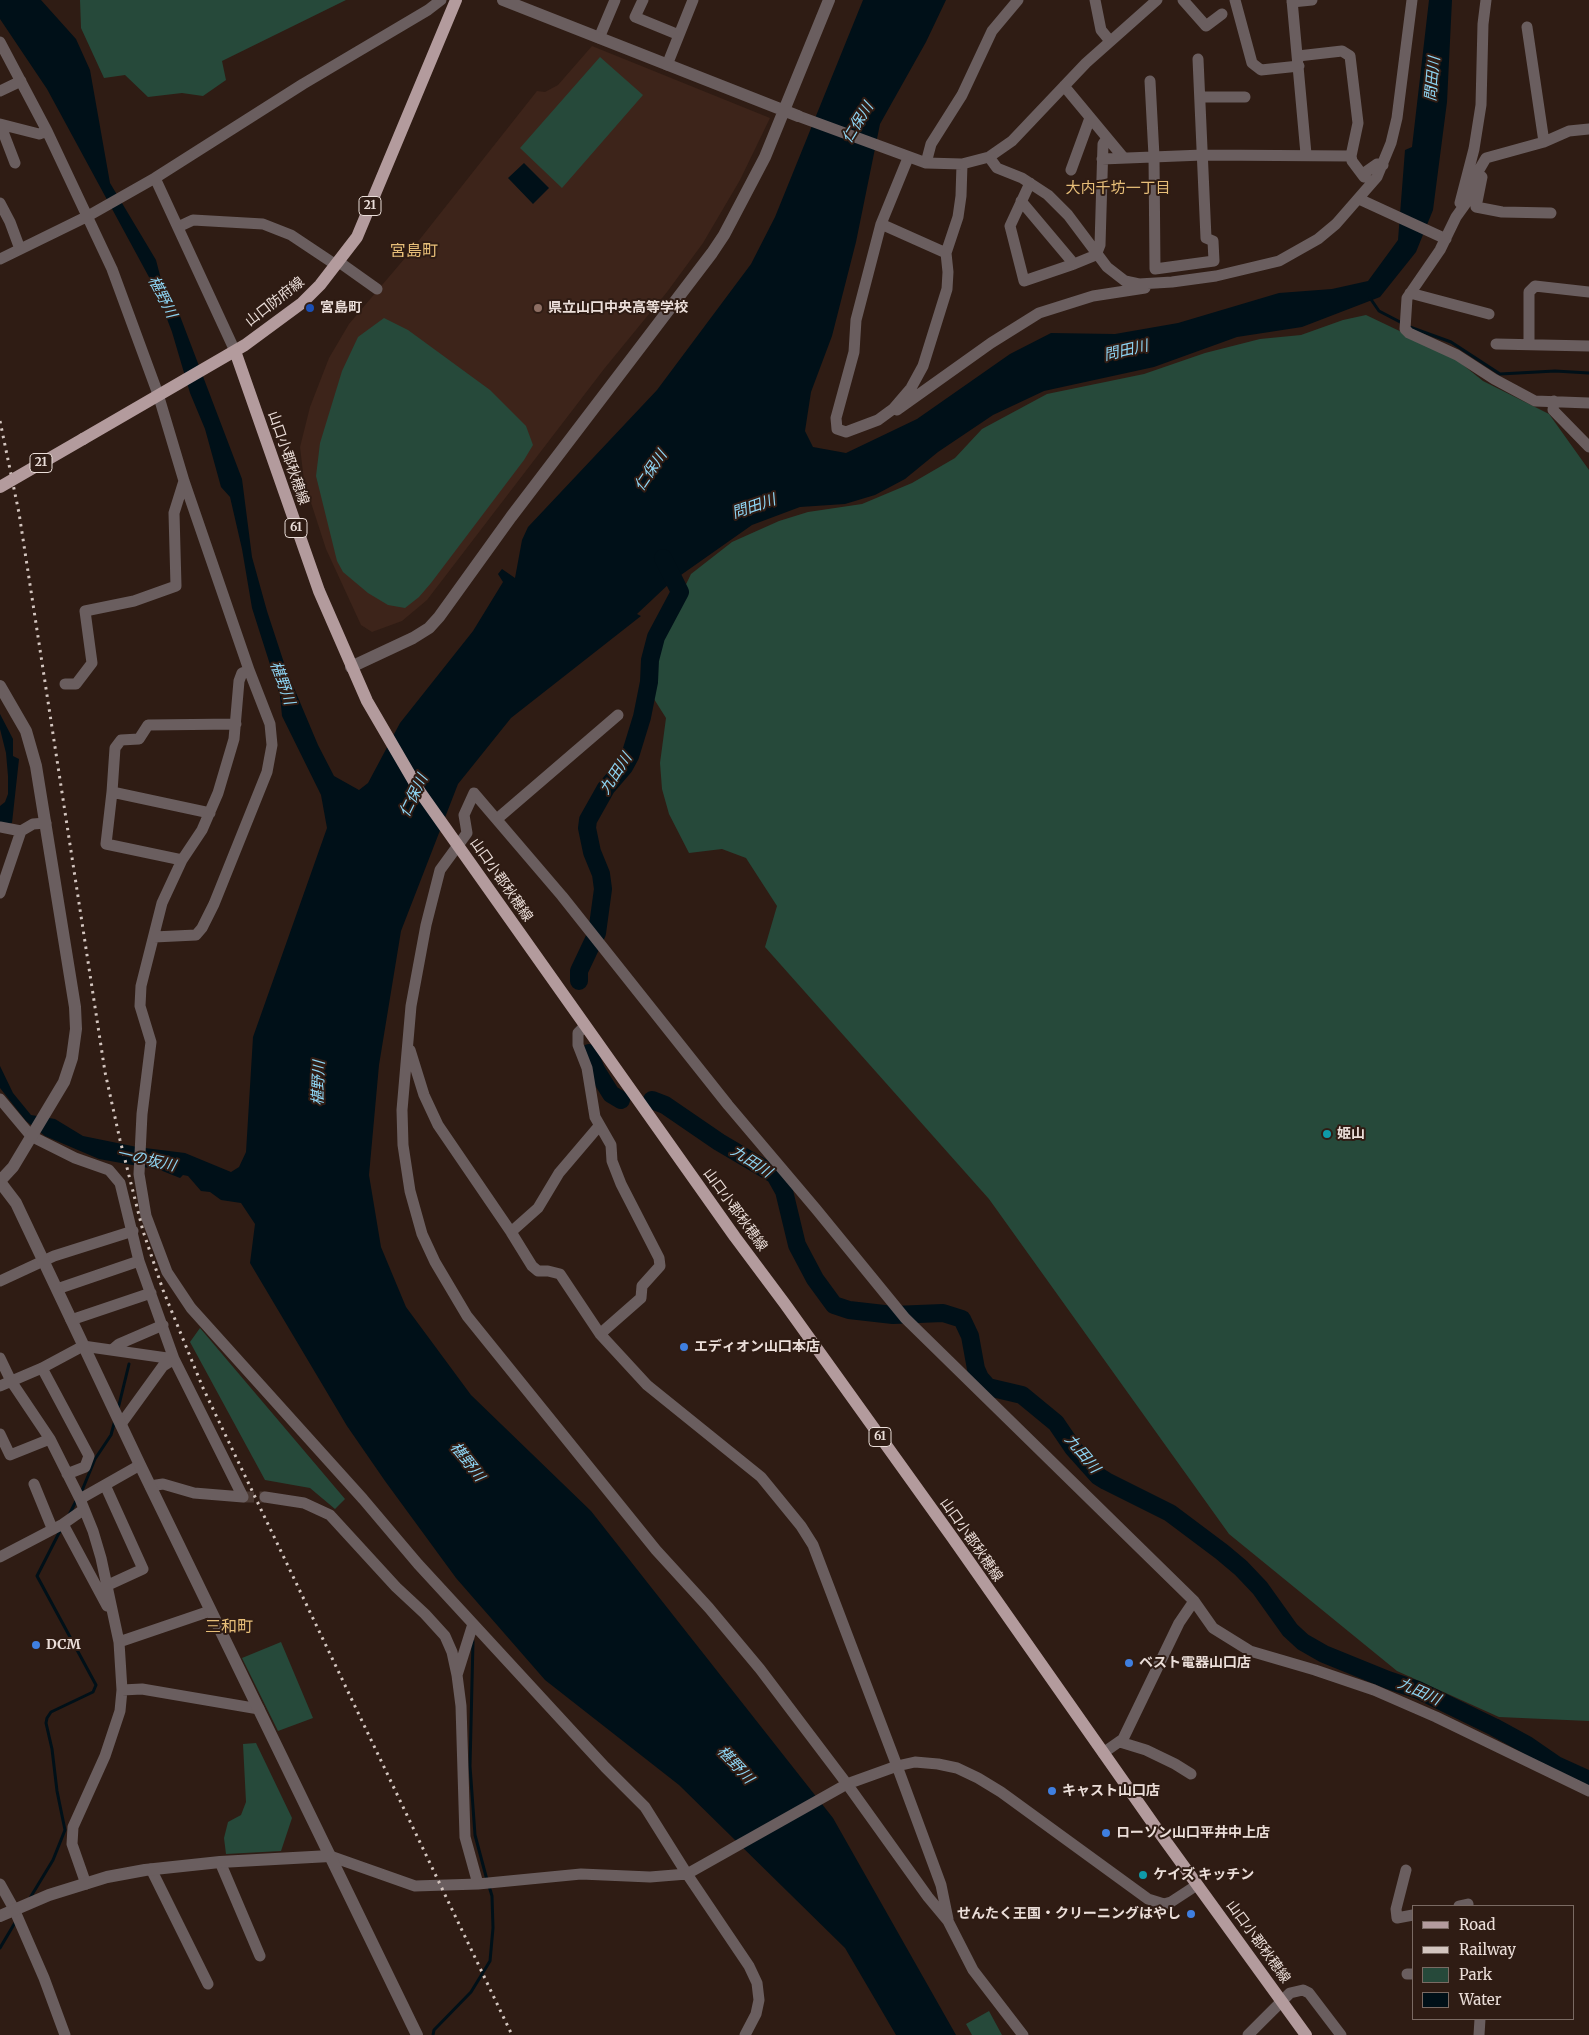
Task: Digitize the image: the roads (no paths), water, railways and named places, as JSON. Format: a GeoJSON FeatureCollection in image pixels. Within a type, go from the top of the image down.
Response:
{"type":"FeatureCollection","features":[{"type":"Feature","properties":{"kind":"main road","name":"山口防府線"},"geometry":{"type":"LineString","coordinates":[[0,488],[235,351],[302,303],[320,286],[357,237],[456,0]]}},
{"type":"Feature","properties":{"kind":"main road","name":"山口小郡秋穂線"},"geometry":{"type":"LineString","coordinates":[[235,351],[307,561],[351,667],[367,701],[420,792],[1197,1886],[1306,2035]]}},
{"type":"Feature","properties":{"kind":"street"},"geometry":{"type":"LineString","coordinates":[[0,260],[153,179],[303,84],[428,10],[441,0]]}},
{"type":"Feature","properties":{"kind":"street"},"geometry":{"type":"LineString","coordinates":[[503,0],[784,111],[926,164],[962,164],[989,157],[1012,141],[1110,41],[1157,0]]}},
{"type":"Feature","properties":{"kind":"street"},"geometry":{"type":"LineString","coordinates":[[599,38],[615,0]]}},
{"type":"Feature","properties":{"kind":"street"},"geometry":{"type":"LineString","coordinates":[[643,0],[635,17],[679,35]]}},
{"type":"Feature","properties":{"kind":"street"},"geometry":{"type":"LineString","coordinates":[[668,65],[693,0]]}},
{"type":"Feature","properties":{"kind":"street"},"geometry":{"type":"LineString","coordinates":[[351,667],[413,638],[429,628],[439,617],[511,517],[712,254],[746,194],[784,111],[829,0]]}},
{"type":"Feature","properties":{"kind":"street"},"geometry":{"type":"LineString","coordinates":[[926,164],[931,144],[962,95],[992,31],[1018,0]]}},
{"type":"Feature","properties":{"kind":"street"},"geometry":{"type":"LineString","coordinates":[[1095,0],[1101,30],[1110,41]]}},
{"type":"Feature","properties":{"kind":"street"},"geometry":{"type":"LineString","coordinates":[[1183,0],[1206,26],[1222,14]]}},
{"type":"Feature","properties":{"kind":"street"},"geometry":{"type":"LineString","coordinates":[[1235,0],[1252,63],[1261,70],[1342,51],[1350,56],[1358,123],[1351,156],[1352,161],[1364,177],[1367,171],[1377,164],[1382,165]]}},
{"type":"Feature","properties":{"kind":"street"},"geometry":{"type":"LineString","coordinates":[[1306,154],[1299,61],[1292,1],[1312,0]]}},
{"type":"Feature","properties":{"kind":"street"},"geometry":{"type":"LineString","coordinates":[[1456,217],[1474,149],[1481,105],[1483,24],[1486,0]]}},
{"type":"Feature","properties":{"kind":"street"},"geometry":{"type":"LineString","coordinates":[[989,157],[997,168],[1030,183],[1048,195],[1068,215],[1096,255],[1107,267],[1125,281],[1150,284],[1216,276],[1279,261],[1318,240],[1362,201],[1377,177],[1397,118],[1409,1]]}},
{"type":"Feature","properties":{"kind":"street"},"geometry":{"type":"LineString","coordinates":[[1527,26],[1544,142]]}},
{"type":"Feature","properties":{"kind":"street"},"geometry":{"type":"LineString","coordinates":[[0,42],[90,214],[112,269],[161,393],[184,481],[249,670],[270,724],[272,745],[267,772],[214,904],[202,928],[196,935],[154,937]]}},
{"type":"Feature","properties":{"kind":"street"},"geometry":{"type":"LineString","coordinates":[[1150,81],[1154,156],[1155,269],[1214,261],[1213,241],[1206,238],[1198,59]]}},
{"type":"Feature","properties":{"kind":"street"},"geometry":{"type":"LineString","coordinates":[[0,91],[21,81]]}},
{"type":"Feature","properties":{"kind":"street"},"geometry":{"type":"LineString","coordinates":[[1064,86],[1123,157]]}},
{"type":"Feature","properties":{"kind":"street"},"geometry":{"type":"LineString","coordinates":[[1200,98],[1244,97]]}},
{"type":"Feature","properties":{"kind":"street"},"geometry":{"type":"LineString","coordinates":[[1071,170],[1090,118]]}},
{"type":"Feature","properties":{"kind":"street"},"geometry":{"type":"LineString","coordinates":[[0,124],[39,134],[47,130]]}},
{"type":"Feature","properties":{"kind":"street"},"geometry":{"type":"LineString","coordinates":[[0,124],[15,162]]}},
{"type":"Feature","properties":{"kind":"street"},"geometry":{"type":"LineString","coordinates":[[1589,130],[1569,131],[1544,142],[1486,158],[1479,170],[1466,203],[1410,293],[1406,304],[1405,329],[1409,333],[1457,354],[1494,380],[1536,401],[1589,403]]}},
{"type":"Feature","properties":{"kind":"street"},"geometry":{"type":"LineString","coordinates":[[1030,183],[1010,226],[1024,281],[1096,255],[1100,246],[1103,144],[1107,138]]}},
{"type":"Feature","properties":{"kind":"street"},"geometry":{"type":"LineString","coordinates":[[1102,159],[1203,155],[1306,154],[1351,156]]}},
{"type":"Feature","properties":{"kind":"street"},"geometry":{"type":"LineString","coordinates":[[906,157],[881,224],[856,320],[854,352],[836,418],[838,429],[846,432],[878,420],[893,409],[911,388],[923,366],[947,289],[946,253],[958,217],[962,164]]}},
{"type":"Feature","properties":{"kind":"street"},"geometry":{"type":"LineString","coordinates":[[1479,170],[1482,176],[1476,207],[1502,212],[1551,213]]}},
{"type":"Feature","properties":{"kind":"street"},"geometry":{"type":"LineString","coordinates":[[153,179],[178,227],[235,351]]}},
{"type":"Feature","properties":{"kind":"street"},"geometry":{"type":"LineString","coordinates":[[1021,201],[1074,264]]}},
{"type":"Feature","properties":{"kind":"street"},"geometry":{"type":"LineString","coordinates":[[1362,201],[1443,238]]}},
{"type":"Feature","properties":{"kind":"street"},"geometry":{"type":"LineString","coordinates":[[0,203],[10,222],[20,250]]}},
{"type":"Feature","properties":{"kind":"street"},"geometry":{"type":"LineString","coordinates":[[178,227],[193,220],[263,224],[291,235],[377,289]]}},
{"type":"Feature","properties":{"kind":"street"},"geometry":{"type":"LineString","coordinates":[[881,224],[946,253]]}},
{"type":"Feature","properties":{"kind":"street"},"geometry":{"type":"LineString","coordinates":[[893,409],[898,410],[991,343],[1039,313],[1093,296],[1150,288],[1150,284]]}},
{"type":"Feature","properties":{"kind":"street"},"geometry":{"type":"LineString","coordinates":[[1529,344],[1529,292],[1535,286],[1589,292]]}},
{"type":"Feature","properties":{"kind":"street"},"geometry":{"type":"LineString","coordinates":[[1410,293],[1488,314]]}},
{"type":"Feature","properties":{"kind":"street"},"geometry":{"type":"LineString","coordinates":[[1496,344],[1589,346]]}},
{"type":"Feature","properties":{"kind":"street"},"geometry":{"type":"LineString","coordinates":[[1554,401],[1554,410],[1589,447]]}},
{"type":"Feature","properties":{"kind":"street"},"geometry":{"type":"LineString","coordinates":[[65,684],[76,684],[92,663],[85,611],[134,601],[176,586],[174,512],[184,481]]}},
{"type":"Feature","properties":{"kind":"street"},"geometry":{"type":"LineString","coordinates":[[249,670],[242,673],[239,681],[236,724],[229,759],[210,814],[182,860],[162,903],[139,996],[140,1006],[151,1042],[142,1114],[139,1177],[146,1216],[167,1272],[191,1308],[473,1624],[605,1767],[645,1807],[691,1873],[757,1983],[759,2000],[756,2014],[745,2035]]}},
{"type":"Feature","properties":{"kind":"street"},"geometry":{"type":"LineString","coordinates":[[0,686],[26,731],[36,766],[75,1007],[76,1029],[72,1058],[64,1082],[13,1167],[0,1181],[16,1203],[150,1486],[417,2035]]}},
{"type":"Feature","properties":{"kind":"street"},"geometry":{"type":"LineString","coordinates":[[497,819],[618,715]]}},
{"type":"Feature","properties":{"kind":"street"},"geometry":{"type":"LineString","coordinates":[[182,860],[106,844],[115,748],[121,740],[139,739],[148,725],[236,724]]}},
{"type":"Feature","properties":{"kind":"street"},"geometry":{"type":"LineString","coordinates":[[112,792],[210,814]]}},
{"type":"Feature","properties":{"kind":"street"},"geometry":{"type":"LineString","coordinates":[[1023,2035],[973,1970],[948,1921],[928,1898],[847,1784],[760,1669],[709,1608],[656,1550],[467,1316],[422,1234],[410,1190],[403,1145],[402,1118],[411,1006],[421,949],[440,870],[456,842],[467,833],[464,815],[474,793],[562,896],[728,1105],[901,1314],[1194,1600],[1213,1628],[1250,1651],[1374,1690],[1436,1717],[1589,1791]]}},
{"type":"Feature","properties":{"kind":"street"},"geometry":{"type":"LineString","coordinates":[[0,827],[21,830],[33,824],[46,823]]}},
{"type":"Feature","properties":{"kind":"street"},"geometry":{"type":"LineString","coordinates":[[0,893],[21,830]]}},
{"type":"Feature","properties":{"kind":"street"},"geometry":{"type":"LineString","coordinates":[[585,1026],[578,1033],[578,1045],[586,1068],[595,1117],[611,1144],[612,1161],[621,1184],[659,1258],[660,1266],[642,1286],[641,1298],[600,1334]]}},
{"type":"Feature","properties":{"kind":"street"},"geometry":{"type":"LineString","coordinates":[[408,1044],[424,1095],[438,1124],[532,1266],[538,1271],[560,1274],[600,1334],[647,1384],[761,1477],[801,1526],[812,1545],[898,1766],[941,1885],[948,1921]]}},
{"type":"Feature","properties":{"kind":"street"},"geometry":{"type":"LineString","coordinates":[[0,1100],[32,1134],[75,1158],[109,1170],[120,1183],[139,1261],[174,1360],[243,1497],[194,1493],[163,1484],[150,1486]]}},
{"type":"Feature","properties":{"kind":"street"},"geometry":{"type":"LineString","coordinates":[[511,1232],[538,1208],[559,1173],[599,1126]]}},
{"type":"Feature","properties":{"kind":"street"},"geometry":{"type":"LineString","coordinates":[[120,1183],[139,1177]]}},
{"type":"Feature","properties":{"kind":"street"},"geometry":{"type":"LineString","coordinates":[[0,1281],[43,1260],[133,1231]]}},
{"type":"Feature","properties":{"kind":"street"},"geometry":{"type":"LineString","coordinates":[[57,1289],[139,1261]]}},
{"type":"Feature","properties":{"kind":"street"},"geometry":{"type":"LineString","coordinates":[[71,1320],[151,1293]]}},
{"type":"Feature","properties":{"kind":"street"},"geometry":{"type":"LineString","coordinates":[[112,1350],[118,1344],[163,1325]]}},
{"type":"Feature","properties":{"kind":"street"},"geometry":{"type":"LineString","coordinates":[[0,1386],[42,1368],[83,1346],[174,1360]]}},
{"type":"Feature","properties":{"kind":"street"},"geometry":{"type":"LineString","coordinates":[[0,1358],[11,1381],[50,1439],[82,1504],[96,1540],[119,1642],[122,1690],[120,1711],[105,1756],[73,1827],[72,1844],[86,1884]]}},
{"type":"Feature","properties":{"kind":"street"},"geometry":{"type":"LineString","coordinates":[[121,1424],[163,1366],[174,1360]]}},
{"type":"Feature","properties":{"kind":"street"},"geometry":{"type":"LineString","coordinates":[[42,1368],[89,1456],[85,1467],[67,1474]]}},
{"type":"Feature","properties":{"kind":"street"},"geometry":{"type":"LineString","coordinates":[[0,1434],[10,1454],[50,1439]]}},
{"type":"Feature","properties":{"kind":"street"},"geometry":{"type":"LineString","coordinates":[[0,1557],[57,1526],[105,1485],[140,1465]]}},
{"type":"Feature","properties":{"kind":"street"},"geometry":{"type":"LineString","coordinates":[[34,1484],[57,1526],[114,1619]]}},
{"type":"Feature","properties":{"kind":"street"},"geometry":{"type":"LineString","coordinates":[[105,1485],[143,1569],[106,1586]]}},
{"type":"Feature","properties":{"kind":"street"},"geometry":{"type":"LineString","coordinates":[[264,1497],[304,1503],[330,1515],[396,1587],[445,1636],[452,1652],[457,1675],[461,1706],[465,1837],[478,1884]]}},
{"type":"Feature","properties":{"kind":"street"},"geometry":{"type":"LineString","coordinates":[[1103,1754],[1123,1739],[1179,1623],[1194,1600]]}},
{"type":"Feature","properties":{"kind":"street"},"geometry":{"type":"LineString","coordinates":[[119,1642],[210,1610]]}},
{"type":"Feature","properties":{"kind":"street"},"geometry":{"type":"LineString","coordinates":[[457,1675],[473,1624]]}},
{"type":"Feature","properties":{"kind":"street"},"geometry":{"type":"LineString","coordinates":[[122,1690],[142,1689],[259,1709]]}},
{"type":"Feature","properties":{"kind":"street"},"geometry":{"type":"LineString","coordinates":[[1120,1742],[1146,1750],[1191,1774]]}},
{"type":"Feature","properties":{"kind":"street"},"geometry":{"type":"LineString","coordinates":[[0,1916],[49,1895],[107,1877],[151,1869],[220,1862],[330,1856],[415,1886],[478,1884],[581,1874],[650,1876],[691,1873],[847,1784],[915,1762],[957,1768],[978,1778],[1001,1792],[1148,1899],[1164,1904],[1171,1902],[1197,1886]]}},
{"type":"Feature","properties":{"kind":"street"},"geometry":{"type":"LineString","coordinates":[[220,1862],[260,1956]]}},
{"type":"Feature","properties":{"kind":"street"},"geometry":{"type":"LineString","coordinates":[[151,1869],[208,1984]]}},
{"type":"Feature","properties":{"kind":"street"},"geometry":{"type":"LineString","coordinates":[[1406,1870],[1396,1909],[1396,1918],[1412,1915]]}},
{"type":"Feature","properties":{"kind":"street"},"geometry":{"type":"LineString","coordinates":[[0,1884],[14,1909],[44,1978],[65,2035]]}},
{"type":"Feature","properties":{"kind":"street"},"geometry":{"type":"LineString","coordinates":[[1248,2035],[1290,1993],[1303,1990],[1309,1993],[1341,2035]]}},
{"type":"Feature","properties":{"kind":"street"},"geometry":{"type":"LineString","coordinates":[[1479,2035],[1480,2020]]}},
{"type":"Feature","properties":{"kind":"water"},"geometry":{"type":"Polygon","coordinates":[[[0,0],[41,0],[76,39],[90,70],[110,183],[156,260],[163,287],[180,316],[242,479],[252,557],[286,669],[318,745],[334,776],[359,790],[368,783],[400,723],[473,631],[503,582],[498,574],[502,569],[515,578],[522,540],[528,527],[657,390],[751,264],[775,217],[863,0],[946,0],[926,42],[880,124],[856,242],[832,336],[811,392],[805,431],[813,447],[846,453],[917,419],[1010,354],[1051,333],[1115,334],[1178,323],[1279,293],[1332,289],[1368,281],[1398,240],[1405,150],[1412,147],[1429,0],[1452,0],[1447,102],[1433,210],[1416,252],[1380,297],[1302,327],[1237,337],[1154,367],[1044,391],[993,415],[938,452],[905,479],[875,495],[845,504],[800,507],[752,525],[671,582],[637,614],[641,616],[511,718],[458,784],[401,931],[379,1065],[369,1175],[381,1247],[406,1307],[471,1395],[591,1511],[833,1818],[956,2035],[896,2035],[845,1948],[679,1785],[545,1680],[456,1578],[347,1426],[250,1263],[255,1224],[241,1203],[221,1200],[210,1192],[201,1191],[188,1176],[183,1175],[180,1178],[160,1170],[99,1159],[45,1136],[26,1121],[0,1088],[0,1066],[13,1093],[31,1115],[55,1119],[83,1136],[137,1147],[185,1153],[231,1172],[239,1167],[246,1152],[253,1037],[327,828],[321,795],[282,716],[280,696],[252,608],[242,549],[230,497],[221,487],[205,429],[190,393],[172,332],[156,290],[47,89],[0,19],[0,0]]]}},
{"type":"Feature","properties":{"kind":"water"},"geometry":{"type":"Polygon","coordinates":[[[524,163],[549,188],[533,204],[508,178],[524,163]]]}},
{"type":"Feature","properties":{"kind":"water"},"geometry":{"type":"Polygon","coordinates":[[[0,714],[13,739],[13,756],[19,759],[12,823],[2,825],[0,833],[0,806],[5,802],[8,794],[8,776],[6,753],[0,729],[0,714]]]}},
{"type":"Feature","properties":{"kind":"waterway"},"geometry":{"type":"LineString","coordinates":[[1370,298],[1379,311],[1402,323]]}},
{"type":"Feature","properties":{"kind":"waterway"},"geometry":{"type":"LineString","coordinates":[[1407,326],[1451,342],[1500,374],[1555,371],[1589,373]]}},
{"type":"Feature","properties":{"kind":"waterway","name":"九田川"},"geometry":{"type":"LineString","coordinates":[[579,981],[579,971],[597,933],[603,889],[601,874],[592,852],[587,828],[588,820],[606,788],[624,767],[630,756],[642,717],[649,682],[650,660],[656,637],[680,592],[663,558]]}},
{"type":"Feature","properties":{"kind":"waterway","name":"九田川"},"geometry":{"type":"LineString","coordinates":[[589,1053],[596,1070],[611,1094],[621,1100]]}},
{"type":"Feature","properties":{"kind":"waterway","name":"九田川"},"geometry":{"type":"LineString","coordinates":[[652,1100],[665,1105],[719,1142],[775,1175],[784,1191],[797,1245],[815,1279],[834,1305],[849,1310],[893,1315],[943,1313],[962,1319],[970,1336],[976,1369],[980,1378],[988,1387],[1022,1395],[1056,1423],[1073,1448],[1098,1476],[1170,1513],[1222,1552],[1260,1588],[1290,1630],[1303,1642],[1324,1654],[1418,1690],[1494,1727],[1527,1745],[1556,1765],[1589,1780]]}},
{"type":"Feature","properties":{"kind":"waterway"},"geometry":{"type":"LineString","coordinates":[[118,1409],[129,1364]]}},
{"type":"Feature","properties":{"kind":"waterway"},"geometry":{"type":"LineString","coordinates":[[81,1493],[95,1459],[111,1435],[115,1420]]}},
{"type":"Feature","properties":{"kind":"waterway"},"geometry":{"type":"LineString","coordinates":[[69,1515],[76,1501]]}},
{"type":"Feature","properties":{"kind":"waterway"},"geometry":{"type":"LineString","coordinates":[[30,1898],[53,1860],[65,1830],[46,1723],[47,1718],[51,1712],[93,1692],[96,1685],[37,1576],[61,1529]]}},
{"type":"Feature","properties":{"kind":"waterway"},"geometry":{"type":"LineString","coordinates":[[473,1641],[470,1766],[475,1835],[487,1880]]}},
{"type":"Feature","properties":{"kind":"waterway"},"geometry":{"type":"LineString","coordinates":[[433,2035],[434,2030],[471,1992],[490,1961],[493,1928],[492,1896],[489,1886]]}},
{"type":"Feature","properties":{"kind":"waterway"},"geometry":{"type":"LineString","coordinates":[[0,1948],[16,1921]]}},
{"type":"Feature","properties":{"kind":"tunnel"},"geometry":{"type":"LineString","coordinates":[[243,1497],[265,1497]]}},
{"type":"Feature","properties":{"kind":"railway"},"geometry":{"type":"LineString","coordinates":[[0,421],[19,513],[105,1072],[143,1231],[163,1290],[203,1388],[512,2035]]}},
{"type":"Feature","properties":{"kind":"place","name":"宮島町"},"geometry":{"type":"Point","coordinates":[310,308]}},
{"type":"Feature","properties":{"kind":"place","name":"県立山口中央高等学校"},"geometry":{"type":"Point","coordinates":[538,308]}},
{"type":"Feature","properties":{"kind":"place","name":"姫山"},"geometry":{"type":"Point","coordinates":[1327,1134]}},
{"type":"Feature","properties":{"kind":"place","name":"エディオン山口本店"},"geometry":{"type":"Point","coordinates":[684,1347]}},
{"type":"Feature","properties":{"kind":"place","name":"DCM"},"geometry":{"type":"Point","coordinates":[36,1645]}},
{"type":"Feature","properties":{"kind":"place","name":"ベスト電器山口店"},"geometry":{"type":"Point","coordinates":[1129,1663]}},
{"type":"Feature","properties":{"kind":"place","name":"キャスト山口店"},"geometry":{"type":"Point","coordinates":[1052,1791]}},
{"type":"Feature","properties":{"kind":"place","name":"ローソン山口平井中上店"},"geometry":{"type":"Point","coordinates":[1106,1833]}},
{"type":"Feature","properties":{"kind":"place","name":"ケイズ キッチン"},"geometry":{"type":"Point","coordinates":[1143,1875]}},
{"type":"Feature","properties":{"kind":"place","name":"せんたく王国・クリーニングはやし"},"geometry":{"type":"Point","coordinates":[1191,1914]}},
{"type":"Feature","properties":{"kind":"district","name":"大内千坊一丁目"},"geometry":{"type":"Point","coordinates":[1118,189]}},
{"type":"Feature","properties":{"kind":"district","name":"宮島町"},"geometry":{"type":"Point","coordinates":[414,251]}},
{"type":"Feature","properties":{"kind":"district","name":"三和町"},"geometry":{"type":"Point","coordinates":[229,1627]}},
{"type":"Feature","properties":{"kind":"water label","name":"問田川"},"geometry":{"type":"Point","coordinates":[1433,79]}},
{"type":"Feature","properties":{"kind":"water label","name":"仁保川"},"geometry":{"type":"Point","coordinates":[858,123]}},
{"type":"Feature","properties":{"kind":"water label","name":"椹野川"},"geometry":{"type":"Point","coordinates":[162,297]}},
{"type":"Feature","properties":{"kind":"water label","name":"問田川"},"geometry":{"type":"Point","coordinates":[1126,351]}},
{"type":"Feature","properties":{"kind":"water label","name":"仁保川"},"geometry":{"type":"Point","coordinates":[651,471]}},
{"type":"Feature","properties":{"kind":"water label","name":"問田川"},"geometry":{"type":"Point","coordinates":[754,507]}},
{"type":"Feature","properties":{"kind":"water label","name":"椹野川"},"geometry":{"type":"Point","coordinates":[282,683]}},
{"type":"Feature","properties":{"kind":"water label","name":"仁保川"},"geometry":{"type":"Point","coordinates":[414,796]}},
{"type":"Feature","properties":{"kind":"water label","name":"椹野川"},"geometry":{"type":"Point","coordinates":[319,1083]}},
{"type":"Feature","properties":{"kind":"water label","name":"一の坂川"},"geometry":{"type":"Point","coordinates":[146,1160]}},
{"type":"Feature","properties":{"kind":"water label","name":"椹野川"},"geometry":{"type":"Point","coordinates":[467,1462]}},
{"type":"Feature","properties":{"kind":"water label","name":"椹野川"},"geometry":{"type":"Point","coordinates":[735,1765]}}]}
